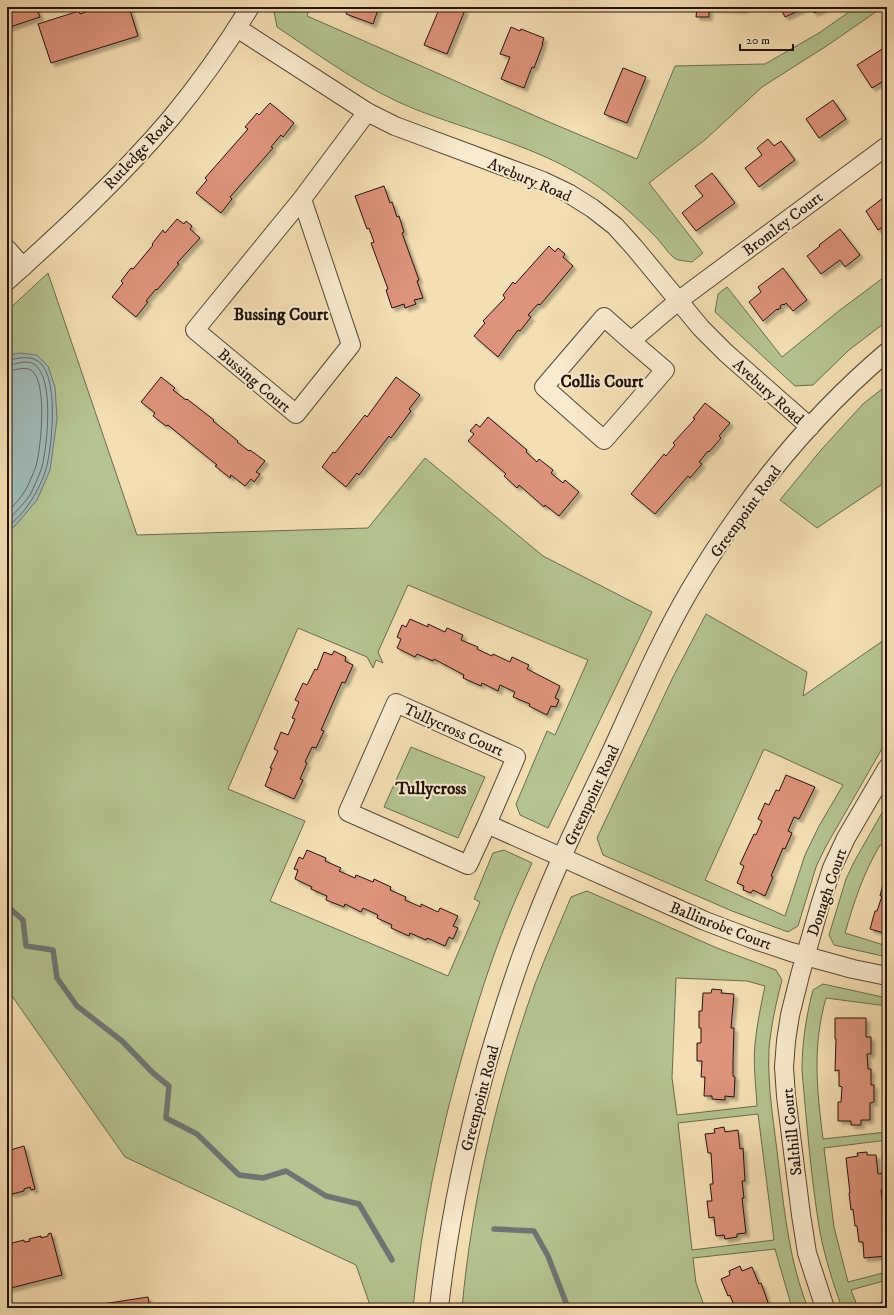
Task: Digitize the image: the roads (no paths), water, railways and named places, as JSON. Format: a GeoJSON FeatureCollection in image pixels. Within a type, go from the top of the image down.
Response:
{"type":"FeatureCollection","features":[{"type":"Feature","properties":{"kind":"street","name":"Rutledge Road"},"geometry":{"type":"LineString","coordinates":[[7,281],[81,212],[146,147],[191,93],[250,7]]}},
{"type":"Feature","properties":{"kind":"street","name":"Avebury Road"},"geometry":{"type":"LineString","coordinates":[[237,28],[367,112],[415,134],[543,181],[568,193],[592,208],[615,226],[701,328],[726,353],[810,427]]}},
{"type":"Feature","properties":{"kind":"street","name":"Bussing Court"},"geometry":{"type":"LineString","coordinates":[[302,199],[350,345],[296,414],[195,330],[302,199],[367,112]]}},
{"type":"Feature","properties":{"kind":"street","name":"Bromley Court"},"geometry":{"type":"LineString","coordinates":[[678,301],[887,146]]}},
{"type":"Feature","properties":{"kind":"street"},"geometry":{"type":"LineString","coordinates":[[7,249],[23,267]]}},
{"type":"Feature","properties":{"kind":"street"},"geometry":{"type":"LineString","coordinates":[[631,341],[678,301]]}},
{"type":"Feature","properties":{"kind":"street"},"geometry":{"type":"LineString","coordinates":[[604,317],[631,341],[665,370],[604,440],[544,387],[604,317]]}},
{"type":"Feature","properties":{"kind":"street","name":"Greenpoint Road"},"geometry":{"type":"LineString","coordinates":[[440,1308],[444,1266],[456,1190],[482,1082],[516,969],[534,921],[562,858],[656,655],[691,589],[750,500],[810,427],[887,352]]}},
{"type":"Feature","properties":{"kind":"street","name":"Tullycross Court"},"geometry":{"type":"LineString","coordinates":[[396,703],[516,757],[486,824],[468,865],[348,812],[396,703]]}},
{"type":"Feature","properties":{"kind":"street","name":"Donagh Court"},"geometry":{"type":"LineString","coordinates":[[805,956],[832,868],[846,838],[887,768]]}},
{"type":"Feature","properties":{"kind":"street"},"geometry":{"type":"LineString","coordinates":[[486,824],[562,858]]}},
{"type":"Feature","properties":{"kind":"street","name":"Ballinrobe Court"},"geometry":{"type":"LineString","coordinates":[[562,858],[705,921],[755,940],[805,956],[887,976]]}},
{"type":"Feature","properties":{"kind":"street","name":"Salthill Court"},"geometry":{"type":"LineString","coordinates":[[805,956],[790,1015],[785,1060],[785,1082],[800,1215],[807,1252],[824,1308]]}},
{"type":"Feature","properties":{"kind":"water"},"geometry":{"type":"Polygon","coordinates":[[[19,353],[37,355],[48,366],[55,387],[57,419],[50,470],[37,500],[15,526],[7,530],[7,356],[19,353]]]}},
{"type":"Feature","properties":{"kind":"waterway"},"geometry":{"type":"LineString","coordinates":[[7,906],[23,920],[26,946],[53,950],[57,978],[77,1006],[122,1041],[153,1073],[169,1086],[166,1118],[197,1134],[239,1175],[263,1178],[286,1171],[326,1196],[359,1204],[392,1260]]}},
{"type":"Feature","properties":{"kind":"waterway"},"geometry":{"type":"LineString","coordinates":[[494,1229],[534,1231],[548,1256],[568,1308]]}},
{"type":"Feature","properties":{"kind":"district","name":"Bussing Court"},"geometry":{"type":"Point","coordinates":[281,314]}},
{"type":"Feature","properties":{"kind":"district","name":"Collis Court"},"geometry":{"type":"Point","coordinates":[602,381]}},
{"type":"Feature","properties":{"kind":"district","name":"Tullycross"},"geometry":{"type":"Point","coordinates":[431,788]}}]}
